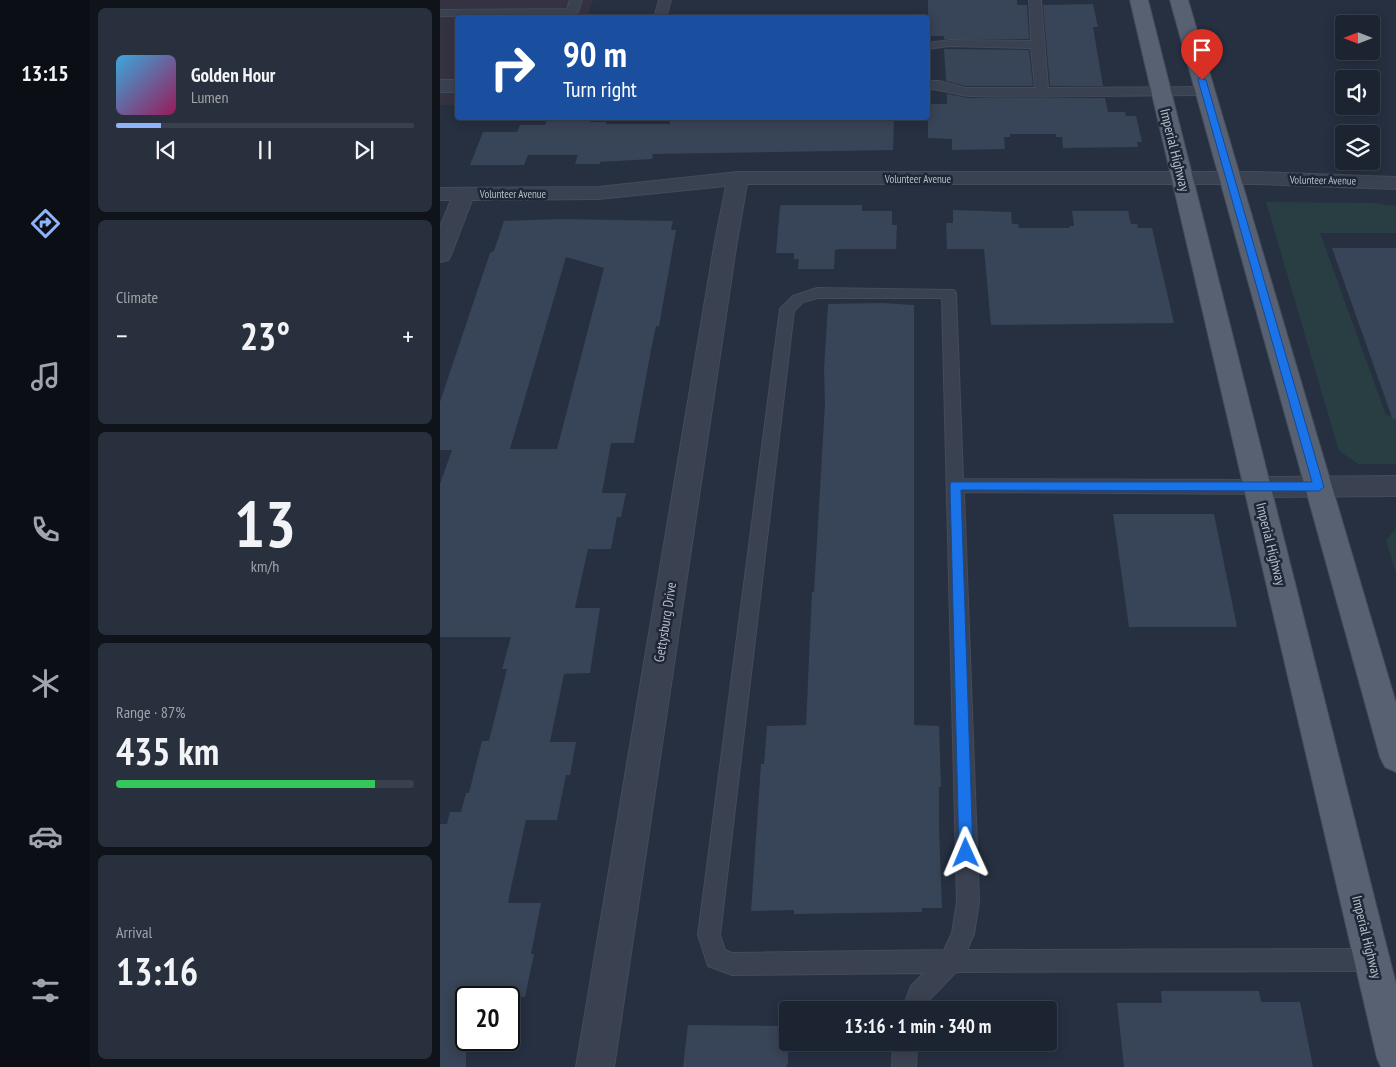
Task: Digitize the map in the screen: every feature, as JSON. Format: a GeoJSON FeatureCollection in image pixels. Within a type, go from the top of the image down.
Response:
{"type":"FeatureCollection","features":[{"type":"Feature","properties":{"kind":"main road","name":"Imperial Highway"},"geometry":{"type":"LineString","coordinates":[[1139,0],[1396,1058]]}},
{"type":"Feature","properties":{"kind":"main road"},"geometry":{"type":"LineString","coordinates":[[1179,0],[1396,757]]}},
{"type":"Feature","properties":{"kind":"main road"},"geometry":{"type":"LineString","coordinates":[[1174,46],[1204,86]]}},
{"type":"Feature","properties":{"kind":"street"},"geometry":{"type":"LineString","coordinates":[[440,86],[455,86]]}},
{"type":"Feature","properties":{"kind":"street","name":"Volunteer Avenue"},"geometry":{"type":"LineString","coordinates":[[440,194],[598,193],[738,178],[1182,180],[1230,178],[1396,183]]}},
{"type":"Feature","properties":{"kind":"street","name":"Gettysburg Drive"},"geometry":{"type":"LineString","coordinates":[[595,1067],[724,250],[738,178]]}},
{"type":"Feature","properties":{"kind":"street"},"geometry":{"type":"LineString","coordinates":[[440,255],[464,194]]}},
{"type":"Feature","properties":{"kind":"street"},"geometry":{"type":"LineString","coordinates":[[1257,487],[1396,486]]}},
{"type":"Feature","properties":{"kind":"lane"},"geometry":{"type":"LineString","coordinates":[[446,0],[440,12],[572,12],[576,0]]}},
{"type":"Feature","properties":{"kind":"lane"},"geometry":{"type":"LineString","coordinates":[[661,15],[665,0]]}},
{"type":"Feature","properties":{"kind":"lane"},"geometry":{"type":"LineString","coordinates":[[1035,0],[1042,92]]}},
{"type":"Feature","properties":{"kind":"lane"},"geometry":{"type":"LineString","coordinates":[[930,46],[949,43],[1037,45]]}},
{"type":"Feature","properties":{"kind":"lane"},"geometry":{"type":"LineString","coordinates":[[930,85],[939,85],[966,92],[1161,90],[1204,86]]}},
{"type":"Feature","properties":{"kind":"lane"},"geometry":{"type":"LineString","coordinates":[[917,1001],[919,994],[951,961],[963,934],[968,902],[949,293],[817,293],[798,299],[787,309],[710,935],[716,958],[732,964],[951,961],[1372,960]]}},
{"type":"Feature","properties":{"kind":"lane"},"geometry":{"type":"LineString","coordinates":[[955,485],[1257,487]]}},
{"type":"Feature","properties":{"kind":"lane"},"geometry":{"type":"LineString","coordinates":[[904,1067],[905,1051]]}},
{"type":"Feature","properties":{"kind":"shaded area"},"geometry":{"type":"Polygon","coordinates":[[[440,0],[593,0],[588,15],[455,15],[455,105],[440,105],[440,0]]]}},
{"type":"Feature","properties":{"kind":"green space"},"geometry":{"type":"Polygon","coordinates":[[[1266,202],[1374,203],[1396,206],[1396,233],[1320,233],[1386,415],[1396,416],[1396,464],[1358,464],[1339,451],[1266,202]]]}},
{"type":"Feature","properties":{"kind":"green space"},"geometry":{"type":"Polygon","coordinates":[[[1396,528],[1396,573],[1386,541],[1396,528]]]}},
{"type":"Feature","properties":{"kind":"building"},"geometry":{"type":"Polygon","coordinates":[[[928,0],[1017,0],[1017,5],[1027,5],[1029,39],[944,39],[944,36],[930,36],[930,15],[928,15],[928,0]]]}},
{"type":"Feature","properties":{"kind":"building"},"geometry":{"type":"Polygon","coordinates":[[[1093,4],[1098,27],[1093,27],[1103,86],[1050,86],[1043,5],[1093,4]]]}},
{"type":"Feature","properties":{"kind":"building"},"geometry":{"type":"Polygon","coordinates":[[[944,49],[1029,50],[1033,86],[966,86],[946,81],[944,49]]]}},
{"type":"Feature","properties":{"kind":"building"},"geometry":{"type":"Polygon","coordinates":[[[947,94],[969,98],[1105,98],[1108,112],[1125,112],[1126,116],[1136,116],[1142,142],[1137,142],[1138,147],[1063,148],[1062,137],[1056,137],[1056,134],[1010,134],[1010,137],[1004,137],[1005,149],[952,150],[952,139],[928,138],[930,104],[947,104],[947,94]]]}},
{"type":"Feature","properties":{"kind":"building"},"geometry":{"type":"Polygon","coordinates":[[[547,120],[590,120],[590,122],[606,122],[606,124],[670,124],[670,120],[894,120],[893,150],[653,154],[652,159],[600,162],[600,164],[575,164],[578,155],[528,155],[524,165],[470,165],[483,132],[517,132],[520,125],[545,125],[547,120]]]}},
{"type":"Feature","properties":{"kind":"building"},"geometry":{"type":"Polygon","coordinates":[[[862,205],[862,211],[892,211],[892,225],[897,225],[896,249],[835,250],[834,269],[798,269],[799,259],[794,259],[794,253],[776,253],[780,206],[862,205]]]}},
{"type":"Feature","properties":{"kind":"building"},"geometry":{"type":"Polygon","coordinates":[[[953,210],[1011,212],[1012,224],[1018,224],[1019,228],[1070,228],[1069,226],[1074,226],[1072,211],[1128,211],[1131,224],[1137,224],[1138,228],[1152,228],[1174,323],[991,325],[984,249],[947,249],[946,223],[953,223],[953,210]]]}},
{"type":"Feature","properties":{"kind":"building"},"geometry":{"type":"Polygon","coordinates":[[[562,219],[673,221],[671,230],[676,230],[659,326],[656,326],[634,443],[611,443],[602,493],[626,493],[621,517],[617,517],[611,549],[588,549],[575,608],[600,608],[590,673],[564,674],[550,742],[576,742],[570,775],[566,775],[557,820],[526,820],[510,892],[508,903],[541,903],[531,954],[534,954],[525,997],[520,997],[520,986],[455,986],[455,1051],[466,1051],[466,1067],[440,1067],[440,824],[447,824],[450,812],[461,812],[466,793],[469,793],[482,741],[489,741],[507,669],[502,669],[511,637],[440,637],[440,484],[452,450],[440,450],[440,402],[490,253],[494,251],[504,221],[562,219]],[[566,257],[510,449],[557,449],[604,268],[566,257]]]}},
{"type":"Feature","properties":{"kind":"building"},"geometry":{"type":"Polygon","coordinates":[[[1332,248],[1396,248],[1396,419],[1393,420],[1332,248]]]}},
{"type":"Feature","properties":{"kind":"building"},"geometry":{"type":"Polygon","coordinates":[[[882,303],[914,305],[914,725],[939,726],[941,787],[939,787],[939,828],[942,908],[922,908],[922,912],[794,914],[794,910],[751,911],[761,764],[764,764],[767,726],[806,725],[812,592],[814,592],[825,403],[824,369],[828,304],[882,303]]]}},
{"type":"Feature","properties":{"kind":"building"},"geometry":{"type":"Polygon","coordinates":[[[1113,514],[1214,514],[1237,627],[1129,627],[1113,514]]]}},
{"type":"Feature","properties":{"kind":"building"},"geometry":{"type":"Polygon","coordinates":[[[1161,991],[1259,991],[1261,1002],[1300,1002],[1313,1067],[1124,1067],[1117,1003],[1162,1003],[1161,991]]]}},
{"type":"Feature","properties":{"kind":"building"},"geometry":{"type":"Polygon","coordinates":[[[688,1025],[779,1026],[779,1051],[788,1051],[786,1067],[683,1067],[688,1025]]]}},
{"type":"Feature","properties":{"kind":"route"},"geometry":{"type":"LineString","coordinates":[[966,853],[955,485],[1319,487],[1202,80]]}}]}
